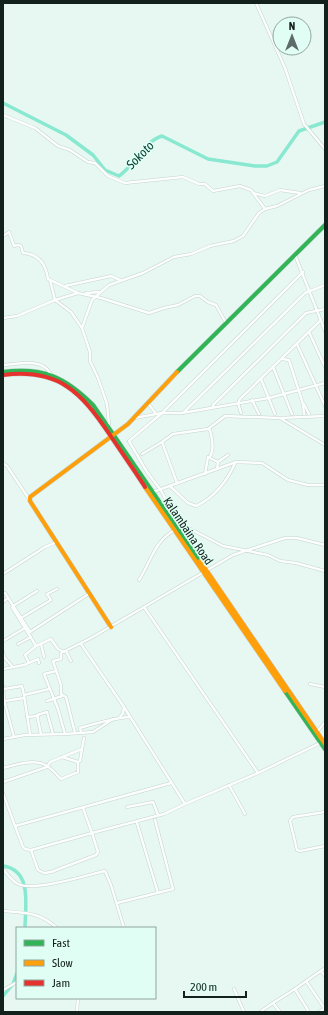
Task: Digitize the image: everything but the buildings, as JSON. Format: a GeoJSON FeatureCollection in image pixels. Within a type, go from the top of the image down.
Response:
{"type":"FeatureCollection","features":[{"type":"Feature","properties":{"kind":"main road"},"geometry":{"type":"LineString","coordinates":[[111,627],[29,499],[113,436],[133,418],[325,225]]}},
{"type":"Feature","properties":{"kind":"main road"},"geometry":{"type":"LineString","coordinates":[[3,373],[28,370],[50,373],[77,388],[93,405],[106,426]]}},
{"type":"Feature","properties":{"kind":"main road","name":"Kalambaina Road"},"geometry":{"type":"LineString","coordinates":[[3,373],[37,374],[59,381],[81,396],[113,436],[175,530],[324,743],[325,749]]}},
{"type":"Feature","properties":{"kind":"main road"},"geometry":{"type":"LineString","coordinates":[[113,436],[177,523],[205,571],[324,743]]}},
{"type":"Feature","properties":{"kind":"street"},"geometry":{"type":"LineString","coordinates":[[256,3],[285,68],[304,124],[325,149]]}},
{"type":"Feature","properties":{"kind":"street"},"geometry":{"type":"LineString","coordinates":[[3,115],[35,128],[58,146],[70,150],[88,162],[95,163],[108,176],[125,183],[183,177],[199,184],[205,184],[213,191],[240,186],[265,196],[280,190],[301,193]]}},
{"type":"Feature","properties":{"kind":"street"},"geometry":{"type":"LineString","coordinates":[[82,328],[83,320],[89,313],[92,300],[109,285],[143,273],[174,257],[191,254],[210,246],[234,241],[243,236],[259,213],[277,206],[301,193],[325,186]]}},
{"type":"Feature","properties":{"kind":"street"},"geometry":{"type":"LineString","coordinates":[[253,192],[266,209]]}},
{"type":"Feature","properties":{"kind":"street"},"geometry":{"type":"LineString","coordinates":[[3,236],[9,232],[14,246],[21,246],[23,253],[29,253],[42,260],[55,300],[71,312],[82,328],[90,352],[90,361],[107,404],[109,424],[106,426]]}},
{"type":"Feature","properties":{"kind":"street"},"geometry":{"type":"LineString","coordinates":[[295,255],[325,331]]}},
{"type":"Feature","properties":{"kind":"street"},"geometry":{"type":"LineString","coordinates":[[303,272],[162,413],[129,441],[147,472],[160,489],[177,523],[223,546],[270,555],[282,561],[296,563],[325,571]]}},
{"type":"Feature","properties":{"kind":"street"},"geometry":{"type":"LineString","coordinates":[[64,286],[112,276],[120,281]]}},
{"type":"Feature","properties":{"kind":"street"},"geometry":{"type":"LineString","coordinates":[[49,280],[78,293]]}},
{"type":"Feature","properties":{"kind":"street"},"geometry":{"type":"LineString","coordinates":[[182,413],[309,290],[325,285]]}},
{"type":"Feature","properties":{"kind":"street"},"geometry":{"type":"LineString","coordinates":[[3,318],[17,316],[55,300],[78,293],[100,292]]}},
{"type":"Feature","properties":{"kind":"street"},"geometry":{"type":"LineString","coordinates":[[83,293],[149,313],[178,305],[195,296],[200,296],[208,302],[216,305],[226,323]]}},
{"type":"Feature","properties":{"kind":"street"},"geometry":{"type":"LineString","coordinates":[[214,407],[213,405],[297,320],[306,313],[325,309]]}},
{"type":"Feature","properties":{"kind":"street"},"geometry":{"type":"LineString","coordinates":[[238,403],[240,399],[321,320]]}},
{"type":"Feature","properties":{"kind":"street"},"geometry":{"type":"LineString","coordinates":[[309,332],[325,368]]}},
{"type":"Feature","properties":{"kind":"street"},"geometry":{"type":"LineString","coordinates":[[297,344],[325,406]]}},
{"type":"Feature","properties":{"kind":"street"},"geometry":{"type":"LineString","coordinates":[[281,359],[289,360],[303,404],[304,414]]}},
{"type":"Feature","properties":{"kind":"street"},"geometry":{"type":"LineString","coordinates":[[3,365],[38,364],[47,368],[50,373]]}},
{"type":"Feature","properties":{"kind":"street"},"geometry":{"type":"LineString","coordinates":[[273,367],[292,414]]}},
{"type":"Feature","properties":{"kind":"street"},"geometry":{"type":"LineString","coordinates":[[261,379],[275,414]]}},
{"type":"Feature","properties":{"kind":"street"},"geometry":{"type":"LineString","coordinates":[[133,418],[162,413],[182,413],[269,398],[325,383]]}},
{"type":"Feature","properties":{"kind":"street"},"geometry":{"type":"LineString","coordinates":[[252,400],[259,414]]}},
{"type":"Feature","properties":{"kind":"street"},"geometry":{"type":"LineString","coordinates":[[148,403],[156,414]]}},
{"type":"Feature","properties":{"kind":"street"},"geometry":{"type":"LineString","coordinates":[[238,403],[242,413]]}},
{"type":"Feature","properties":{"kind":"street"},"geometry":{"type":"LineString","coordinates":[[303,404],[309,414]]}},
{"type":"Feature","properties":{"kind":"street"},"geometry":{"type":"LineString","coordinates":[[142,454],[173,434],[208,429],[225,416],[280,418],[325,416]]}},
{"type":"Feature","properties":{"kind":"street"},"geometry":{"type":"LineString","coordinates":[[280,418],[325,445]]}},
{"type":"Feature","properties":{"kind":"street"},"geometry":{"type":"LineString","coordinates":[[205,474],[209,458],[212,454],[210,430],[208,429]]}},
{"type":"Feature","properties":{"kind":"street"},"geometry":{"type":"LineString","coordinates":[[162,442],[177,483]]}},
{"type":"Feature","properties":{"kind":"street"},"geometry":{"type":"LineString","coordinates":[[217,470],[218,462],[228,455]]}},
{"type":"Feature","properties":{"kind":"street"},"geometry":{"type":"LineString","coordinates":[[209,458],[218,462]]}},
{"type":"Feature","properties":{"kind":"street"},"geometry":{"type":"LineString","coordinates":[[3,462],[8,466],[29,499]]}},
{"type":"Feature","properties":{"kind":"street"},"geometry":{"type":"LineString","coordinates":[[170,486],[188,503],[196,506],[204,503],[221,486],[235,462]]}},
{"type":"Feature","properties":{"kind":"street"},"geometry":{"type":"LineString","coordinates":[[153,492],[217,470],[235,462],[262,463],[288,480],[308,485],[325,485]]}},
{"type":"Feature","properties":{"kind":"street"},"geometry":{"type":"LineString","coordinates":[[139,580],[155,549],[166,534],[175,530]]}},
{"type":"Feature","properties":{"kind":"street"},"geometry":{"type":"LineString","coordinates":[[75,733],[66,698],[62,696],[53,661],[61,659],[61,653],[81,644],[205,571],[244,551],[291,537],[325,545]]}},
{"type":"Feature","properties":{"kind":"street"},"geometry":{"type":"LineString","coordinates":[[3,574],[45,547],[57,542]]}},
{"type":"Feature","properties":{"kind":"street"},"geometry":{"type":"LineString","coordinates":[[21,618],[51,600],[47,594],[57,589]]}},
{"type":"Feature","properties":{"kind":"street"},"geometry":{"type":"LineString","coordinates":[[13,606],[37,591]]}},
{"type":"Feature","properties":{"kind":"street"},"geometry":{"type":"LineString","coordinates":[[4,593],[30,632],[90,593]]}},
{"type":"Feature","properties":{"kind":"street"},"geometry":{"type":"LineString","coordinates":[[4,593],[36,646]]}},
{"type":"Feature","properties":{"kind":"street"},"geometry":{"type":"LineString","coordinates":[[3,602],[7,599]]}},
{"type":"Feature","properties":{"kind":"street"},"geometry":{"type":"LineString","coordinates":[[144,607],[258,773]]}},
{"type":"Feature","properties":{"kind":"street"},"geometry":{"type":"LineString","coordinates":[[3,641],[25,628]]}},
{"type":"Feature","properties":{"kind":"street"},"geometry":{"type":"LineString","coordinates":[[18,644],[31,637]]}},
{"type":"Feature","properties":{"kind":"street"},"geometry":{"type":"LineString","coordinates":[[29,663],[25,655],[36,646],[51,639],[58,650],[65,652],[71,661]]}},
{"type":"Feature","properties":{"kind":"street"},"geometry":{"type":"LineString","coordinates":[[41,644],[44,657]]}},
{"type":"Feature","properties":{"kind":"street"},"geometry":{"type":"LineString","coordinates":[[81,644],[124,707],[185,804]]}},
{"type":"Feature","properties":{"kind":"street"},"geometry":{"type":"LineString","coordinates":[[3,652],[4,657],[12,666]]}},
{"type":"Feature","properties":{"kind":"street"},"geometry":{"type":"LineString","coordinates":[[3,669],[6,667],[29,663],[38,659],[39,663]]}},
{"type":"Feature","properties":{"kind":"street"},"geometry":{"type":"LineString","coordinates":[[3,665],[6,667]]}},
{"type":"Feature","properties":{"kind":"street"},"geometry":{"type":"LineString","coordinates":[[56,671],[44,674],[65,734]]}},
{"type":"Feature","properties":{"kind":"street"},"geometry":{"type":"LineString","coordinates":[[310,684],[325,688]]}},
{"type":"Feature","properties":{"kind":"street"},"geometry":{"type":"LineString","coordinates":[[14,737],[3,696],[4,688],[22,686],[30,734]]}},
{"type":"Feature","properties":{"kind":"street"},"geometry":{"type":"LineString","coordinates":[[5,701],[49,689]]}},
{"type":"Feature","properties":{"kind":"street"},"geometry":{"type":"LineString","coordinates":[[47,701],[62,696]]}},
{"type":"Feature","properties":{"kind":"street"},"geometry":{"type":"LineString","coordinates":[[118,718],[124,713],[124,707]]}},
{"type":"Feature","properties":{"kind":"street"},"geometry":{"type":"LineString","coordinates":[[27,717],[38,716],[47,712],[53,734]]}},
{"type":"Feature","properties":{"kind":"street"},"geometry":{"type":"LineString","coordinates":[[38,716],[41,734]]}},
{"type":"Feature","properties":{"kind":"street"},"geometry":{"type":"LineString","coordinates":[[81,732],[80,728],[113,718],[130,717]]}},
{"type":"Feature","properties":{"kind":"street"},"geometry":{"type":"LineString","coordinates":[[3,739],[30,734],[93,732],[113,718]]}},
{"type":"Feature","properties":{"kind":"street"},"geometry":{"type":"LineString","coordinates":[[317,732],[325,722]]}},
{"type":"Feature","properties":{"kind":"street"},"geometry":{"type":"LineString","coordinates":[[3,768],[23,763],[42,763],[61,779],[78,772],[78,762],[84,738]]}},
{"type":"Feature","properties":{"kind":"street"},"geometry":{"type":"LineString","coordinates":[[3,793],[23,847],[31,850],[158,815],[258,773],[324,743]]}},
{"type":"Feature","properties":{"kind":"street"},"geometry":{"type":"LineString","coordinates":[[3,782],[47,766],[50,762],[82,749]]}},
{"type":"Feature","properties":{"kind":"street"},"geometry":{"type":"LineString","coordinates":[[62,757],[78,762]]}},
{"type":"Feature","properties":{"kind":"street"},"geometry":{"type":"LineString","coordinates":[[14,826],[171,783]]}},
{"type":"Feature","properties":{"kind":"street"},"geometry":{"type":"LineString","coordinates":[[229,785],[245,814]]}},
{"type":"Feature","properties":{"kind":"street"},"geometry":{"type":"LineString","coordinates":[[127,807],[153,802],[158,815]]}},
{"type":"Feature","properties":{"kind":"street"},"geometry":{"type":"LineString","coordinates":[[31,850],[38,870],[44,873],[51,872],[96,855],[98,852],[84,807]]}},
{"type":"Feature","properties":{"kind":"street"},"geometry":{"type":"LineString","coordinates":[[325,812],[293,817],[290,821],[297,850],[300,852],[325,846]]}},
{"type":"Feature","properties":{"kind":"street"},"geometry":{"type":"LineString","coordinates":[[117,903],[173,890],[156,820]]}},
{"type":"Feature","properties":{"kind":"street"},"geometry":{"type":"LineString","coordinates":[[137,823],[158,893]]}},
{"type":"Feature","properties":{"kind":"street"},"geometry":{"type":"LineString","coordinates":[[3,869],[6,874],[18,884],[24,886],[46,885],[105,871],[117,903],[124,927]]}},
{"type":"Feature","properties":{"kind":"street"},"geometry":{"type":"LineString","coordinates":[[3,911],[42,916],[56,927]]}},
{"type":"Feature","properties":{"kind":"street"},"geometry":{"type":"LineString","coordinates":[[260,1012],[325,968]]}},
{"type":"Feature","properties":{"kind":"street"},"geometry":{"type":"LineString","coordinates":[[321,971],[325,976]]}},
{"type":"Feature","properties":{"kind":"street"},"geometry":{"type":"LineString","coordinates":[[306,981],[324,1006],[319,1012]]}},
{"type":"Feature","properties":{"kind":"street"},"geometry":{"type":"LineString","coordinates":[[3,990],[16,983]]}},
{"type":"Feature","properties":{"kind":"street"},"geometry":{"type":"LineString","coordinates":[[234,989],[244,1012]]}},
{"type":"Feature","properties":{"kind":"street"},"geometry":{"type":"LineString","coordinates":[[295,989],[309,1012]]}},
{"type":"Feature","properties":{"kind":"street"},"geometry":{"type":"LineString","coordinates":[[77,1012],[78,999]]}},
{"type":"Feature","properties":{"kind":"street"},"geometry":{"type":"LineString","coordinates":[[273,1003],[280,1012]]}},
{"type":"Feature","properties":{"kind":"waterway","name":"Sokoto"},"geometry":{"type":"LineString","coordinates":[[3,103],[66,135],[93,155],[105,170],[119,176],[130,166],[144,148],[155,139],[162,136],[208,159],[255,166],[267,166],[277,162],[299,131],[325,122]]}},
{"type":"Feature","properties":{"kind":"waterway"},"geometry":{"type":"LineString","coordinates":[[3,866],[13,869],[19,874],[23,882],[26,900],[25,927]]}},
{"type":"Feature","properties":{"kind":"waterway"},"geometry":{"type":"LineString","coordinates":[[3,996],[13,984],[16,976]]}},
{"type":"Feature","properties":{"kind":"traffic: fast"},"geometry":{"type":"LineString","coordinates":[[177,372],[325,225]]}},
{"type":"Feature","properties":{"kind":"traffic: fast"},"geometry":{"type":"LineString","coordinates":[[3,372],[30,371],[42,373],[63,381],[83,395],[93,405],[200,561]]}},
{"type":"Feature","properties":{"kind":"traffic: fast"},"geometry":{"type":"LineString","coordinates":[[285,691],[325,749]]}},
{"type":"Feature","properties":{"kind":"traffic: slow"},"geometry":{"type":"LineString","coordinates":[[111,627],[30,501],[30,497],[128,424],[177,372]]}},
{"type":"Feature","properties":{"kind":"traffic: slow"},"geometry":{"type":"LineString","coordinates":[[145,487],[285,691]]}},
{"type":"Feature","properties":{"kind":"traffic: slow"},"geometry":{"type":"LineString","coordinates":[[200,561],[325,744]]}},
{"type":"Feature","properties":{"kind":"traffic: jam"},"geometry":{"type":"LineString","coordinates":[[3,375],[39,375],[67,386],[89,406],[145,487]]}}]}
